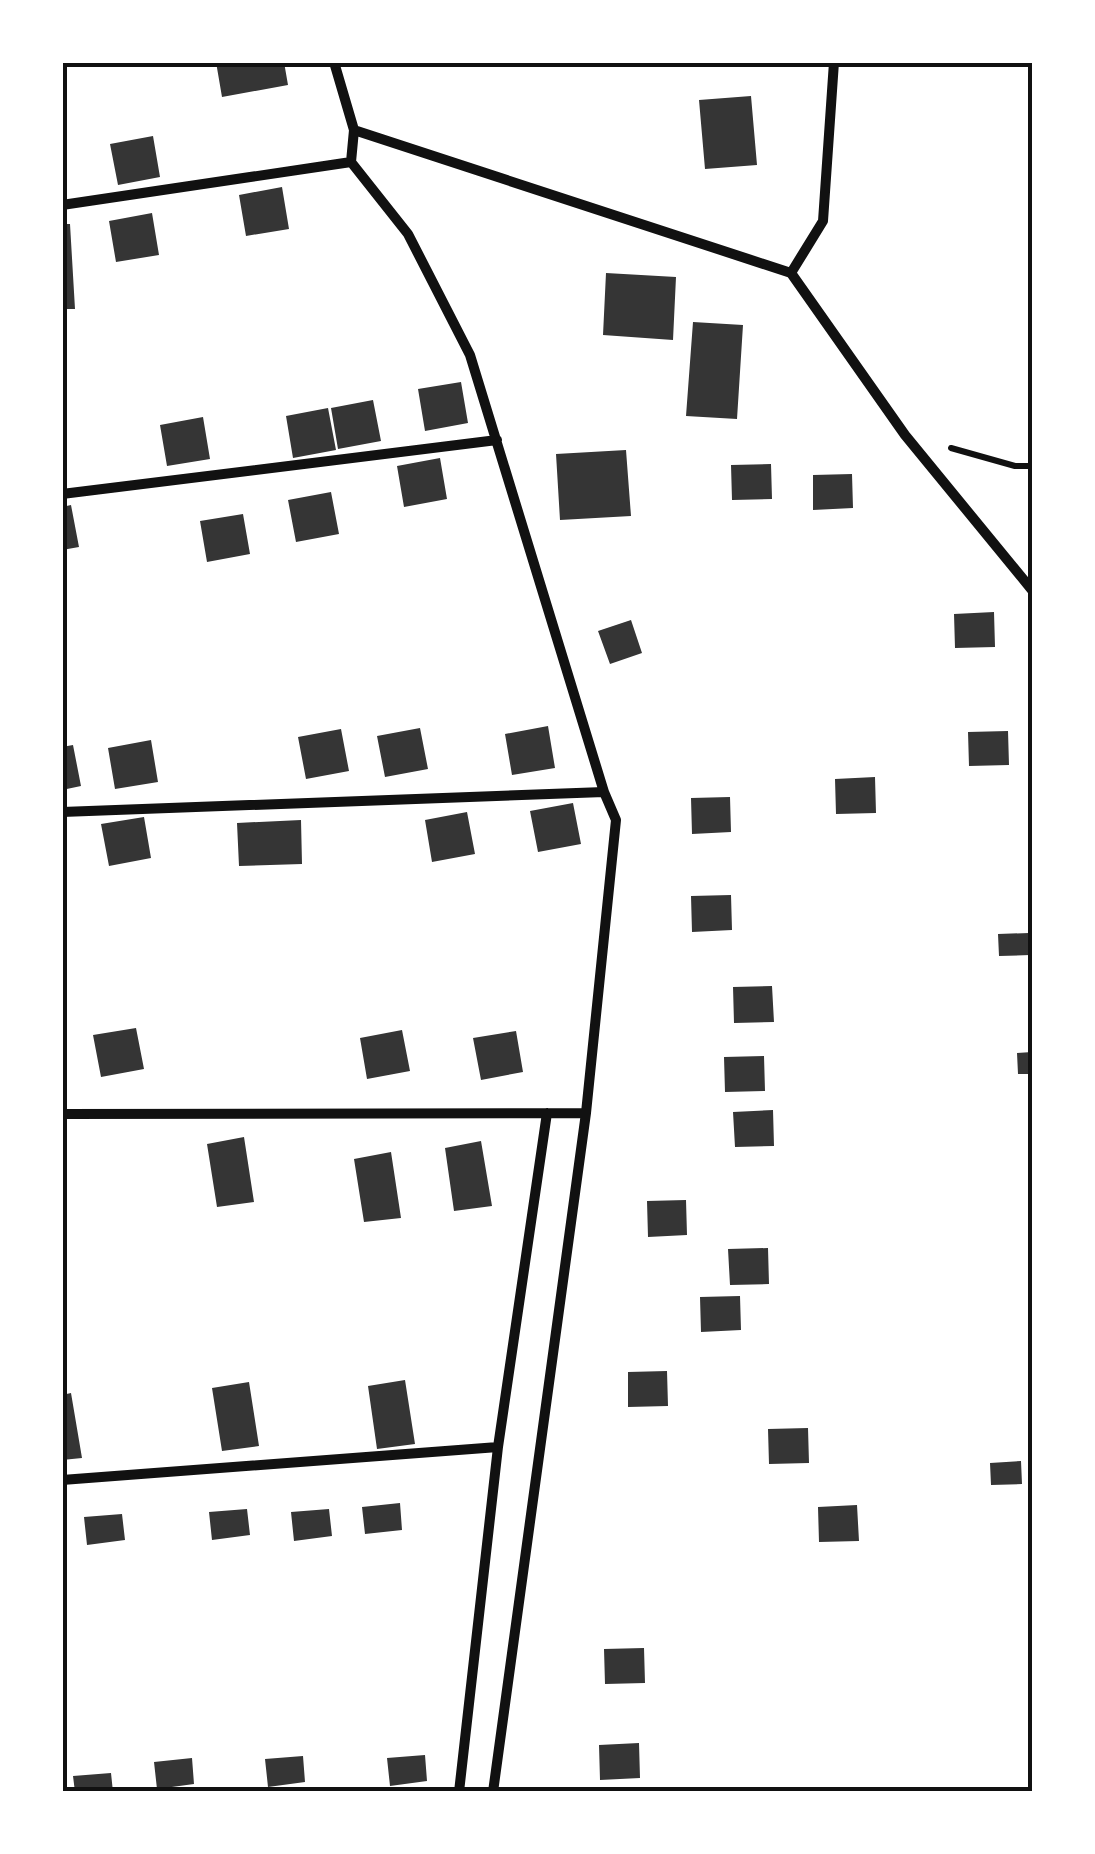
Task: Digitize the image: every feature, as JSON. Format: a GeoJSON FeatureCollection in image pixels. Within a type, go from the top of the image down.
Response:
{"type":"FeatureCollection","features":[{"type":"Feature","properties":{"kind":"street"},"geometry":{"type":"LineString","coordinates":[[334,62],[354,130],[351,162],[408,234],[470,355],[604,792],[616,820],[586,1113],[493,1792]]}},
{"type":"Feature","properties":{"kind":"street"},"geometry":{"type":"LineString","coordinates":[[791,273],[824,221],[834,62]]}},
{"type":"Feature","properties":{"kind":"street"},"geometry":{"type":"LineString","coordinates":[[354,130],[791,273],[906,435],[1032,590]]}},
{"type":"Feature","properties":{"kind":"street"},"geometry":{"type":"LineString","coordinates":[[62,205],[351,162]]}},
{"type":"Feature","properties":{"kind":"street"},"geometry":{"type":"LineString","coordinates":[[62,494],[497,440]]}},
{"type":"Feature","properties":{"kind":"street"},"geometry":{"type":"LineString","coordinates":[[62,812],[604,792]]}},
{"type":"Feature","properties":{"kind":"street"},"geometry":{"type":"LineString","coordinates":[[459,1792],[498,1447],[547,1113]]}},
{"type":"Feature","properties":{"kind":"street"},"geometry":{"type":"LineString","coordinates":[[62,1114],[586,1113]]}},
{"type":"Feature","properties":{"kind":"street"},"geometry":{"type":"LineString","coordinates":[[62,1480],[498,1447]]}},
{"type":"Feature","properties":{"kind":"path"},"geometry":{"type":"LineString","coordinates":[[906,435],[1015,466],[1032,466]]}},
{"type":"Feature","properties":{"kind":"building"},"geometry":{"type":"Polygon","coordinates":[[[216,62],[284,62],[288,85],[222,97],[216,62]]]}},
{"type":"Feature","properties":{"kind":"building"},"geometry":{"type":"Polygon","coordinates":[[[751,96],[757,165],[705,169],[699,100],[751,96]]]}},
{"type":"Feature","properties":{"kind":"building"},"geometry":{"type":"Polygon","coordinates":[[[153,136],[160,177],[118,185],[110,144],[153,136]]]}},
{"type":"Feature","properties":{"kind":"building"},"geometry":{"type":"Polygon","coordinates":[[[282,187],[289,229],[246,236],[239,195],[282,187]]]}},
{"type":"Feature","properties":{"kind":"building"},"geometry":{"type":"Polygon","coordinates":[[[152,213],[159,255],[116,262],[109,221],[152,213]]]}},
{"type":"Feature","properties":{"kind":"building"},"geometry":{"type":"Polygon","coordinates":[[[62,224],[70,224],[75,309],[62,309],[62,224]]]}},
{"type":"Feature","properties":{"kind":"building"},"geometry":{"type":"Polygon","coordinates":[[[606,273],[676,277],[673,340],[603,335],[606,273]]]}},
{"type":"Feature","properties":{"kind":"building"},"geometry":{"type":"Polygon","coordinates":[[[693,322],[743,325],[737,419],[686,416],[693,322]]]}},
{"type":"Feature","properties":{"kind":"building"},"geometry":{"type":"Polygon","coordinates":[[[461,382],[468,423],[425,431],[418,389],[461,382]]]}},
{"type":"Feature","properties":{"kind":"building"},"geometry":{"type":"Polygon","coordinates":[[[373,400],[381,441],[338,449],[331,408],[373,400]]]}},
{"type":"Feature","properties":{"kind":"building"},"geometry":{"type":"Polygon","coordinates":[[[328,408],[336,450],[293,458],[286,416],[328,408]]]}},
{"type":"Feature","properties":{"kind":"building"},"geometry":{"type":"Polygon","coordinates":[[[203,417],[210,459],[167,466],[160,425],[203,417]]]}},
{"type":"Feature","properties":{"kind":"building"},"geometry":{"type":"Polygon","coordinates":[[[626,450],[631,516],[560,520],[556,454],[626,450]]]}},
{"type":"Feature","properties":{"kind":"building"},"geometry":{"type":"Polygon","coordinates":[[[440,458],[447,499],[404,507],[397,466],[440,458]]]}},
{"type":"Feature","properties":{"kind":"building"},"geometry":{"type":"Polygon","coordinates":[[[771,464],[772,499],[732,500],[731,465],[771,464]]]}},
{"type":"Feature","properties":{"kind":"building"},"geometry":{"type":"Polygon","coordinates":[[[852,474],[853,508],[813,510],[813,475],[852,474]]]}},
{"type":"Feature","properties":{"kind":"building"},"geometry":{"type":"Polygon","coordinates":[[[331,492],[339,534],[296,542],[288,500],[331,492]]]}},
{"type":"Feature","properties":{"kind":"building"},"geometry":{"type":"Polygon","coordinates":[[[71,505],[79,547],[62,550],[62,507],[71,505]]]}},
{"type":"Feature","properties":{"kind":"building"},"geometry":{"type":"Polygon","coordinates":[[[243,514],[250,554],[207,562],[200,521],[243,514]]]}},
{"type":"Feature","properties":{"kind":"building"},"geometry":{"type":"Polygon","coordinates":[[[994,612],[995,647],[955,648],[954,614],[994,612]]]}},
{"type":"Feature","properties":{"kind":"building"},"geometry":{"type":"Polygon","coordinates":[[[631,620],[642,653],[610,664],[598,631],[631,620]]]}},
{"type":"Feature","properties":{"kind":"building"},"geometry":{"type":"Polygon","coordinates":[[[548,726],[555,768],[512,775],[505,734],[548,726]]]}},
{"type":"Feature","properties":{"kind":"building"},"geometry":{"type":"Polygon","coordinates":[[[420,728],[428,769],[385,777],[377,736],[420,728]]]}},
{"type":"Feature","properties":{"kind":"building"},"geometry":{"type":"Polygon","coordinates":[[[341,729],[349,771],[306,779],[298,737],[341,729]]]}},
{"type":"Feature","properties":{"kind":"building"},"geometry":{"type":"Polygon","coordinates":[[[1008,731],[1009,765],[969,766],[968,732],[1008,731]]]}},
{"type":"Feature","properties":{"kind":"building"},"geometry":{"type":"Polygon","coordinates":[[[151,740],[158,782],[115,789],[108,748],[151,740]]]}},
{"type":"Feature","properties":{"kind":"building"},"geometry":{"type":"Polygon","coordinates":[[[73,745],[81,786],[62,790],[62,747],[73,745]]]}},
{"type":"Feature","properties":{"kind":"building"},"geometry":{"type":"Polygon","coordinates":[[[875,777],[876,813],[836,814],[835,779],[875,777]]]}},
{"type":"Feature","properties":{"kind":"building"},"geometry":{"type":"Polygon","coordinates":[[[730,797],[731,832],[692,834],[691,798],[730,797]]]}},
{"type":"Feature","properties":{"kind":"building"},"geometry":{"type":"Polygon","coordinates":[[[573,803],[581,844],[538,852],[530,811],[573,803]]]}},
{"type":"Feature","properties":{"kind":"building"},"geometry":{"type":"Polygon","coordinates":[[[467,812],[475,854],[432,862],[425,820],[467,812]]]}},
{"type":"Feature","properties":{"kind":"building"},"geometry":{"type":"Polygon","coordinates":[[[144,817],[151,858],[109,866],[101,824],[144,817]]]}},
{"type":"Feature","properties":{"kind":"building"},"geometry":{"type":"Polygon","coordinates":[[[301,820],[302,864],[239,866],[237,823],[301,820]]]}},
{"type":"Feature","properties":{"kind":"building"},"geometry":{"type":"Polygon","coordinates":[[[731,895],[732,930],[692,932],[691,896],[731,895]]]}},
{"type":"Feature","properties":{"kind":"building"},"geometry":{"type":"Polygon","coordinates":[[[1029,933],[1030,955],[999,956],[998,934],[1029,933]]]}},
{"type":"Feature","properties":{"kind":"building"},"geometry":{"type":"Polygon","coordinates":[[[772,986],[774,1022],[734,1023],[733,987],[772,986]]]}},
{"type":"Feature","properties":{"kind":"building"},"geometry":{"type":"Polygon","coordinates":[[[136,1028],[144,1069],[101,1077],[93,1035],[136,1028]]]}},
{"type":"Feature","properties":{"kind":"building"},"geometry":{"type":"Polygon","coordinates":[[[402,1030],[410,1071],[367,1079],[360,1038],[402,1030]]]}},
{"type":"Feature","properties":{"kind":"building"},"geometry":{"type":"Polygon","coordinates":[[[516,1031],[523,1072],[481,1080],[473,1038],[516,1031]]]}},
{"type":"Feature","properties":{"kind":"building"},"geometry":{"type":"Polygon","coordinates":[[[1032,1052],[1032,1074],[1018,1074],[1017,1053],[1032,1052]]]}},
{"type":"Feature","properties":{"kind":"building"},"geometry":{"type":"Polygon","coordinates":[[[764,1056],[765,1091],[725,1092],[724,1057],[764,1056]]]}},
{"type":"Feature","properties":{"kind":"building"},"geometry":{"type":"Polygon","coordinates":[[[773,1110],[774,1146],[735,1147],[733,1112],[773,1110]]]}},
{"type":"Feature","properties":{"kind":"building"},"geometry":{"type":"Polygon","coordinates":[[[244,1137],[254,1202],[217,1207],[207,1144],[244,1137]]]}},
{"type":"Feature","properties":{"kind":"building"},"geometry":{"type":"Polygon","coordinates":[[[481,1141],[492,1206],[454,1211],[445,1148],[481,1141]]]}},
{"type":"Feature","properties":{"kind":"building"},"geometry":{"type":"Polygon","coordinates":[[[391,1152],[401,1218],[364,1222],[354,1159],[391,1152]]]}},
{"type":"Feature","properties":{"kind":"building"},"geometry":{"type":"Polygon","coordinates":[[[686,1200],[687,1235],[648,1237],[647,1201],[686,1200]]]}},
{"type":"Feature","properties":{"kind":"building"},"geometry":{"type":"Polygon","coordinates":[[[768,1248],[769,1284],[730,1285],[728,1249],[768,1248]]]}},
{"type":"Feature","properties":{"kind":"building"},"geometry":{"type":"Polygon","coordinates":[[[740,1296],[741,1330],[701,1332],[700,1297],[740,1296]]]}},
{"type":"Feature","properties":{"kind":"building"},"geometry":{"type":"Polygon","coordinates":[[[667,1371],[668,1406],[628,1407],[628,1372],[667,1371]]]}},
{"type":"Feature","properties":{"kind":"building"},"geometry":{"type":"Polygon","coordinates":[[[405,1380],[415,1444],[377,1449],[368,1386],[405,1380]]]}},
{"type":"Feature","properties":{"kind":"building"},"geometry":{"type":"Polygon","coordinates":[[[249,1382],[259,1446],[222,1451],[212,1388],[249,1382]]]}},
{"type":"Feature","properties":{"kind":"building"},"geometry":{"type":"Polygon","coordinates":[[[71,1393],[82,1458],[62,1460],[62,1395],[71,1393]]]}},
{"type":"Feature","properties":{"kind":"building"},"geometry":{"type":"Polygon","coordinates":[[[808,1428],[809,1463],[769,1464],[768,1429],[808,1428]]]}},
{"type":"Feature","properties":{"kind":"building"},"geometry":{"type":"Polygon","coordinates":[[[1021,1461],[1022,1484],[991,1485],[990,1463],[1021,1461]]]}},
{"type":"Feature","properties":{"kind":"building"},"geometry":{"type":"Polygon","coordinates":[[[400,1503],[402,1530],[365,1534],[362,1507],[400,1503]]]}},
{"type":"Feature","properties":{"kind":"building"},"geometry":{"type":"Polygon","coordinates":[[[857,1505],[859,1541],[819,1542],[818,1507],[857,1505]]]}},
{"type":"Feature","properties":{"kind":"building"},"geometry":{"type":"Polygon","coordinates":[[[247,1509],[250,1535],[212,1540],[209,1512],[247,1509]]]}},
{"type":"Feature","properties":{"kind":"building"},"geometry":{"type":"Polygon","coordinates":[[[329,1509],[332,1536],[294,1541],[291,1512],[329,1509]]]}},
{"type":"Feature","properties":{"kind":"building"},"geometry":{"type":"Polygon","coordinates":[[[122,1514],[125,1540],[87,1545],[84,1517],[122,1514]]]}},
{"type":"Feature","properties":{"kind":"building"},"geometry":{"type":"Polygon","coordinates":[[[644,1648],[645,1683],[605,1684],[604,1649],[644,1648]]]}},
{"type":"Feature","properties":{"kind":"building"},"geometry":{"type":"Polygon","coordinates":[[[639,1743],[640,1778],[600,1780],[599,1745],[639,1743]]]}},
{"type":"Feature","properties":{"kind":"building"},"geometry":{"type":"Polygon","coordinates":[[[425,1755],[427,1781],[390,1786],[387,1758],[425,1755]]]}},
{"type":"Feature","properties":{"kind":"building"},"geometry":{"type":"Polygon","coordinates":[[[303,1756],[305,1782],[268,1787],[265,1759],[303,1756]]]}},
{"type":"Feature","properties":{"kind":"building"},"geometry":{"type":"Polygon","coordinates":[[[192,1758],[194,1784],[157,1789],[154,1762],[192,1758]]]}},
{"type":"Feature","properties":{"kind":"building"},"geometry":{"type":"Polygon","coordinates":[[[111,1773],[113,1792],[75,1792],[73,1776],[111,1773]]]}}]}
